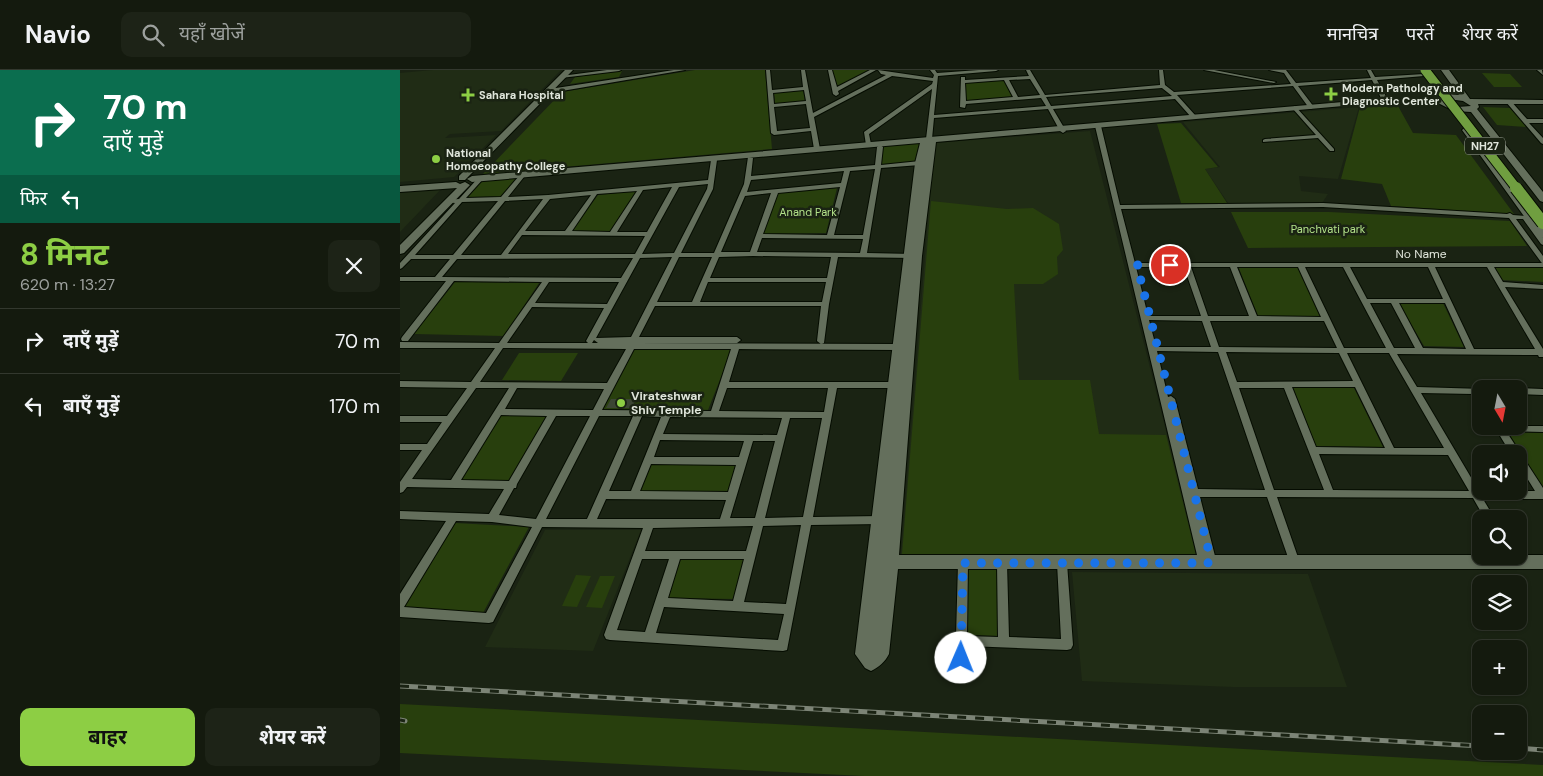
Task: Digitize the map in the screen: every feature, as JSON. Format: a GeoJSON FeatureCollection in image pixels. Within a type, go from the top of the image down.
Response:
{"type":"FeatureCollection","features":[{"type":"Feature","properties":{"kind":"highway","name":"NH27"},"geometry":{"type":"LineString","coordinates":[[1425,71],[1543,210]]}},
{"type":"Feature","properties":{"kind":"highway","name":"NH27"},"geometry":{"type":"LineString","coordinates":[[1425,71],[1543,223]]}},
{"type":"Feature","properties":{"kind":"street"},"geometry":{"type":"LineString","coordinates":[[400,267],[405,254],[448,201],[555,89],[566,75],[575,70]]}},
{"type":"Feature","properties":{"kind":"street"},"geometry":{"type":"LineString","coordinates":[[566,75],[619,70]]}},
{"type":"Feature","properties":{"kind":"street"},"geometry":{"type":"LineString","coordinates":[[621,79],[625,70]]}},
{"type":"Feature","properties":{"kind":"street"},"geometry":{"type":"LineString","coordinates":[[621,79],[669,70]]}},
{"type":"Feature","properties":{"kind":"street"},"geometry":{"type":"LineString","coordinates":[[555,89],[682,70]]}},
{"type":"Feature","properties":{"kind":"street"},"geometry":{"type":"LineString","coordinates":[[768,70],[774,133],[813,129]]}},
{"type":"Feature","properties":{"kind":"street"},"geometry":{"type":"LineString","coordinates":[[803,70],[817,149]]}},
{"type":"Feature","properties":{"kind":"street"},"geometry":{"type":"LineString","coordinates":[[830,70],[838,102]]}},
{"type":"Feature","properties":{"kind":"street"},"geometry":{"type":"LineString","coordinates":[[835,90],[874,70]]}},
{"type":"Feature","properties":{"kind":"street"},"geometry":{"type":"LineString","coordinates":[[880,70],[883,73],[934,78],[996,70]]}},
{"type":"Feature","properties":{"kind":"street"},"geometry":{"type":"LineString","coordinates":[[907,70],[913,77]]}},
{"type":"Feature","properties":{"kind":"street"},"geometry":{"type":"LineString","coordinates":[[1028,70],[1048,108],[1062,129]]}},
{"type":"Feature","properties":{"kind":"street"},"geometry":{"type":"LineString","coordinates":[[1161,70],[1163,86],[1193,116]]}},
{"type":"Feature","properties":{"kind":"street"},"geometry":{"type":"LineString","coordinates":[[1206,70],[1281,85]]}},
{"type":"Feature","properties":{"kind":"street"},"geometry":{"type":"LineString","coordinates":[[1271,70],[1285,71],[1311,107]]}},
{"type":"Feature","properties":{"kind":"street"},"geometry":{"type":"LineString","coordinates":[[1369,70],[1386,102]]}},
{"type":"Feature","properties":{"kind":"street"},"geometry":{"type":"LineString","coordinates":[[1445,70],[1543,199]]}},
{"type":"Feature","properties":{"kind":"street"},"geometry":{"type":"LineString","coordinates":[[1539,70],[1543,74]]}},
{"type":"Feature","properties":{"kind":"street"},"geometry":{"type":"LineString","coordinates":[[932,117],[1373,78],[1425,71],[1444,103],[1543,242]]}},
{"type":"Feature","properties":{"kind":"street"},"geometry":{"type":"LineString","coordinates":[[963,73],[963,115]]}},
{"type":"Feature","properties":{"kind":"street"},"geometry":{"type":"LineString","coordinates":[[811,116],[892,74]]}},
{"type":"Feature","properties":{"kind":"street"},"geometry":{"type":"LineString","coordinates":[[963,82],[1032,77]]}},
{"type":"Feature","properties":{"kind":"street"},"geometry":{"type":"LineString","coordinates":[[902,343],[894,520],[883,561],[864,654],[871,662],[880,654],[883,561],[878,520],[894,386],[902,343],[929,141],[934,78]]}},
{"type":"Feature","properties":{"kind":"street"},"geometry":{"type":"LineString","coordinates":[[868,144],[866,133],[934,78]]}},
{"type":"Feature","properties":{"kind":"street"},"geometry":{"type":"LineString","coordinates":[[1006,79],[1016,98]]}},
{"type":"Feature","properties":{"kind":"street"},"geometry":{"type":"LineString","coordinates":[[963,103],[1163,86]]}},
{"type":"Feature","properties":{"kind":"street"},"geometry":{"type":"LineString","coordinates":[[770,92],[806,88]]}},
{"type":"Feature","properties":{"kind":"street"},"geometry":{"type":"LineString","coordinates":[[1444,103],[1452,96],[1470,103],[1543,106]]}},
{"type":"Feature","properties":{"kind":"street"},"geometry":{"type":"LineString","coordinates":[[771,106],[809,102]]}},
{"type":"Feature","properties":{"kind":"street"},"geometry":{"type":"LineString","coordinates":[[400,185],[521,177],[880,147],[1193,116],[1295,108],[1386,102],[1444,103],[1465,110],[1470,103]]}},
{"type":"Feature","properties":{"kind":"street"},"geometry":{"type":"LineString","coordinates":[[1510,104],[1543,102]]}},
{"type":"Feature","properties":{"kind":"street"},"geometry":{"type":"LineString","coordinates":[[1510,104],[1543,142]]}},
{"type":"Feature","properties":{"kind":"street"},"geometry":{"type":"LineString","coordinates":[[1295,108],[1332,150]]}},
{"type":"Feature","properties":{"kind":"street"},"geometry":{"type":"LineString","coordinates":[[1525,121],[1543,122]]}},
{"type":"Feature","properties":{"kind":"street"},"geometry":{"type":"LineString","coordinates":[[1098,126],[1148,318],[1202,555],[1208,563]]}},
{"type":"Feature","properties":{"kind":"street"},"geometry":{"type":"LineString","coordinates":[[1265,141],[1320,136]]}},
{"type":"Feature","properties":{"kind":"street"},"geometry":{"type":"LineString","coordinates":[[400,189],[868,144],[929,141]]}},
{"type":"Feature","properties":{"kind":"street"},"geometry":{"type":"LineString","coordinates":[[913,256],[920,164],[929,141]]}},
{"type":"Feature","properties":{"kind":"street"},"geometry":{"type":"LineString","coordinates":[[864,256],[880,147]]}},
{"type":"Feature","properties":{"kind":"street"},"geometry":{"type":"LineString","coordinates":[[695,304],[742,194],[748,178],[750,158]]}},
{"type":"Feature","properties":{"kind":"street"},"geometry":{"type":"LineString","coordinates":[[400,612],[488,618],[610,386],[710,189],[714,160]]}},
{"type":"Feature","properties":{"kind":"street"},"geometry":{"type":"LineString","coordinates":[[748,178],[920,164]]}},
{"type":"Feature","properties":{"kind":"street"},"geometry":{"type":"LineString","coordinates":[[830,236],[847,170]]}},
{"type":"Feature","properties":{"kind":"street"},"geometry":{"type":"LineString","coordinates":[[437,279],[521,177]]}},
{"type":"Feature","properties":{"kind":"street"},"geometry":{"type":"LineString","coordinates":[[405,254],[462,201],[468,181]]}},
{"type":"Feature","properties":{"kind":"street"},"geometry":{"type":"LineString","coordinates":[[400,239],[468,181]]}},
{"type":"Feature","properties":{"kind":"street"},"geometry":{"type":"LineString","coordinates":[[448,201],[548,197],[711,182]]}},
{"type":"Feature","properties":{"kind":"street"},"geometry":{"type":"LineString","coordinates":[[742,194],[843,185]]}},
{"type":"Feature","properties":{"kind":"street"},"geometry":{"type":"LineString","coordinates":[[590,340],[676,186]]}},
{"type":"Feature","properties":{"kind":"street"},"geometry":{"type":"LineString","coordinates":[[612,234],[641,189]]}},
{"type":"Feature","properties":{"kind":"street"},"geometry":{"type":"LineString","coordinates":[[752,254],[775,191]]}},
{"type":"Feature","properties":{"kind":"street"},"geometry":{"type":"LineString","coordinates":[[567,234],[595,193]]}},
{"type":"Feature","properties":{"kind":"street"},"geometry":{"type":"LineString","coordinates":[[503,256],[548,197]]}},
{"type":"Feature","properties":{"kind":"street"},"geometry":{"type":"LineString","coordinates":[[1120,207],[1358,209],[1528,219],[1543,218]]}},
{"type":"Feature","properties":{"kind":"street"},"geometry":{"type":"LineString","coordinates":[[1512,217],[1543,263]]}},
{"type":"Feature","properties":{"kind":"street"},"geometry":{"type":"LineString","coordinates":[[1528,219],[1543,235]]}},
{"type":"Feature","properties":{"kind":"street"},"geometry":{"type":"LineString","coordinates":[[521,233],[648,234]]}},
{"type":"Feature","properties":{"kind":"street"},"geometry":{"type":"LineString","coordinates":[[759,236],[866,237]]}},
{"type":"Feature","properties":{"kind":"street"},"geometry":{"type":"LineString","coordinates":[[405,254],[456,256],[752,254],[913,256]]}},
{"type":"Feature","properties":{"kind":"street"},"geometry":{"type":"LineString","coordinates":[[820,341],[835,255]]}},
{"type":"Feature","properties":{"kind":"street","name":"No Name"},"geometry":{"type":"LineString","coordinates":[[1134,265],[1489,265],[1543,263]]}},
{"type":"Feature","properties":{"kind":"street"},"geometry":{"type":"LineString","coordinates":[[1186,265],[1205,319],[1234,384],[1295,563]]}},
{"type":"Feature","properties":{"kind":"street"},"geometry":{"type":"LineString","coordinates":[[1233,265],[1254,319]]}},
{"type":"Feature","properties":{"kind":"street"},"geometry":{"type":"LineString","coordinates":[[1300,265],[1390,451]]}},
{"type":"Feature","properties":{"kind":"street"},"geometry":{"type":"LineString","coordinates":[[1345,265],[1392,351],[1472,489]]}},
{"type":"Feature","properties":{"kind":"street"},"geometry":{"type":"LineString","coordinates":[[1431,265],[1471,351]]}},
{"type":"Feature","properties":{"kind":"street"},"geometry":{"type":"LineString","coordinates":[[1489,265],[1542,354]]}},
{"type":"Feature","properties":{"kind":"street"},"geometry":{"type":"LineString","coordinates":[[400,279],[623,280]]}},
{"type":"Feature","properties":{"kind":"street"},"geometry":{"type":"LineString","coordinates":[[402,341],[452,279]]}},
{"type":"Feature","properties":{"kind":"street"},"geometry":{"type":"LineString","coordinates":[[402,486],[547,280]]}},
{"type":"Feature","properties":{"kind":"street"},"geometry":{"type":"LineString","coordinates":[[706,280],[830,280]]}},
{"type":"Feature","properties":{"kind":"street"},"geometry":{"type":"LineString","coordinates":[[1500,284],[1543,287]]}},
{"type":"Feature","properties":{"kind":"street"},"geometry":{"type":"LineString","coordinates":[[1364,300],[1448,301]]}},
{"type":"Feature","properties":{"kind":"street"},"geometry":{"type":"LineString","coordinates":[[1394,301],[1420,351]]}},
{"type":"Feature","properties":{"kind":"street"},"geometry":{"type":"LineString","coordinates":[[651,304],[825,304]]}},
{"type":"Feature","properties":{"kind":"street"},"geometry":{"type":"LineString","coordinates":[[529,305],[609,306]]}},
{"type":"Feature","properties":{"kind":"street"},"geometry":{"type":"LineString","coordinates":[[1148,318],[1326,319]]}},
{"type":"Feature","properties":{"kind":"street"},"geometry":{"type":"LineString","coordinates":[[1148,318],[1158,349],[1210,556],[1208,563]]}},
{"type":"Feature","properties":{"kind":"street"},"geometry":{"type":"LineString","coordinates":[[503,343],[590,340],[685,346],[736,346],[902,343]]}},
{"type":"Feature","properties":{"kind":"street"},"geometry":{"type":"LineString","coordinates":[[402,341],[632,343],[674,340],[902,343]]}},
{"type":"Feature","properties":{"kind":"street"},"geometry":{"type":"LineString","coordinates":[[674,340],[685,346]]}},
{"type":"Feature","properties":{"kind":"street"},"geometry":{"type":"LineString","coordinates":[[714,414],[736,346]]}},
{"type":"Feature","properties":{"kind":"street"},"geometry":{"type":"LineString","coordinates":[[1158,349],[1471,351],[1542,354]]}},
{"type":"Feature","properties":{"kind":"street"},"geometry":{"type":"LineString","coordinates":[[400,384],[610,386]]}},
{"type":"Feature","properties":{"kind":"street"},"geometry":{"type":"LineString","coordinates":[[1234,384],[1358,384]]}},
{"type":"Feature","properties":{"kind":"street"},"geometry":{"type":"LineString","coordinates":[[1286,384],[1330,494]]}},
{"type":"Feature","properties":{"kind":"street"},"geometry":{"type":"LineString","coordinates":[[454,484],[515,385]]}},
{"type":"Feature","properties":{"kind":"street"},"geometry":{"type":"LineString","coordinates":[[723,385],[894,386]]}},
{"type":"Feature","properties":{"kind":"street"},"geometry":{"type":"LineString","coordinates":[[648,524],[610,636],[783,646],[834,385]]}},
{"type":"Feature","properties":{"kind":"street"},"geometry":{"type":"LineString","coordinates":[[1415,390],[1472,391]]}},
{"type":"Feature","properties":{"kind":"street"},"geometry":{"type":"LineString","coordinates":[[1528,391],[1543,392]]}},
{"type":"Feature","properties":{"kind":"street"},"geometry":{"type":"LineString","coordinates":[[499,412],[827,414]]}},
{"type":"Feature","properties":{"kind":"street"},"geometry":{"type":"LineString","coordinates":[[492,518],[554,412]]}},
{"type":"Feature","properties":{"kind":"street"},"geometry":{"type":"LineString","coordinates":[[590,523],[638,413]]}},
{"type":"Feature","properties":{"kind":"street"},"geometry":{"type":"LineString","coordinates":[[634,495],[667,413]]}},
{"type":"Feature","properties":{"kind":"street"},"geometry":{"type":"LineString","coordinates":[[737,606],[787,414]]}},
{"type":"Feature","properties":{"kind":"street"},"geometry":{"type":"LineString","coordinates":[[400,419],[449,419]]}},
{"type":"Feature","properties":{"kind":"street"},"geometry":{"type":"LineString","coordinates":[[1528,428],[1543,429]]}},
{"type":"Feature","properties":{"kind":"street"},"geometry":{"type":"LineString","coordinates":[[658,437],[781,438]]}},
{"type":"Feature","properties":{"kind":"street"},"geometry":{"type":"LineString","coordinates":[[724,521],[749,438]]}},
{"type":"Feature","properties":{"kind":"street"},"geometry":{"type":"LineString","coordinates":[[400,448],[429,447]]}},
{"type":"Feature","properties":{"kind":"street"},"geometry":{"type":"LineString","coordinates":[[1313,450],[1451,452]]}},
{"type":"Feature","properties":{"kind":"street"},"geometry":{"type":"LineString","coordinates":[[648,460],[742,461]]}},
{"type":"Feature","properties":{"kind":"street"},"geometry":{"type":"LineString","coordinates":[[1527,471],[1542,495]]}},
{"type":"Feature","properties":{"kind":"street"},"geometry":{"type":"LineString","coordinates":[[402,486],[454,484],[513,485]]}},
{"type":"Feature","properties":{"kind":"street"},"geometry":{"type":"LineString","coordinates":[[1194,493],[1472,494]]}},
{"type":"Feature","properties":{"kind":"street"},"geometry":{"type":"LineString","coordinates":[[602,495],[732,496]]}},
{"type":"Feature","properties":{"kind":"street"},"geometry":{"type":"LineString","coordinates":[[1527,495],[1542,495]]}},
{"type":"Feature","properties":{"kind":"street"},"geometry":{"type":"LineString","coordinates":[[400,515],[492,518],[537,523],[648,524],[724,521],[894,520]]}},
{"type":"Feature","properties":{"kind":"street"},"geometry":{"type":"LineString","coordinates":[[400,604],[453,517]]}},
{"type":"Feature","properties":{"kind":"street"},"geometry":{"type":"LineString","coordinates":[[638,555],[751,555]]}},
{"type":"Feature","properties":{"kind":"street"},"geometry":{"type":"LineString","coordinates":[[649,638],[676,555]]}},
{"type":"Feature","properties":{"kind":"street"},"geometry":{"type":"LineString","coordinates":[[883,561],[963,563],[1295,563],[1472,560]]}},
{"type":"Feature","properties":{"kind":"street"},"geometry":{"type":"LineString","coordinates":[[1527,560],[1543,562]]}},
{"type":"Feature","properties":{"kind":"street"},"geometry":{"type":"LineString","coordinates":[[961,674],[963,563]]}},
{"type":"Feature","properties":{"kind":"street"},"geometry":{"type":"LineString","coordinates":[[1002,563],[1004,643]]}},
{"type":"Feature","properties":{"kind":"street"},"geometry":{"type":"LineString","coordinates":[[962,641],[1067,645],[1062,563]]}},
{"type":"Feature","properties":{"kind":"street"},"geometry":{"type":"LineString","coordinates":[[660,602],[790,609]]}},
{"type":"Feature","properties":{"kind":"shaded area","name":"Sahara Hospital"},"geometry":{"type":"Polygon","coordinates":[[[433,70],[561,70],[501,131],[450,134],[445,138],[496,135],[454,177],[400,182],[400,73],[433,70]]]}},
{"type":"Feature","properties":{"kind":"shaded area"},"geometry":{"type":"Polygon","coordinates":[[[1359,107],[1338,179],[1299,176],[1301,191],[1328,194],[1322,203],[1228,203],[1205,169],[1220,167],[1183,122],[1359,107]]]}},
{"type":"Feature","properties":{"kind":"shaded area"},"geometry":{"type":"Polygon","coordinates":[[[1090,131],[1198,557],[901,555],[934,143],[1090,131]]]}},
{"type":"Feature","properties":{"kind":"shaded area"},"geometry":{"type":"Polygon","coordinates":[[[442,188],[400,232],[400,191],[442,188]]]}},
{"type":"Feature","properties":{"kind":"shaded area"},"geometry":{"type":"Polygon","coordinates":[[[545,530],[641,530],[593,651],[485,647],[545,530]]]}},
{"type":"Feature","properties":{"kind":"shaded area"},"geometry":{"type":"Polygon","coordinates":[[[1072,572],[1308,574],[1347,687],[1233,687],[1082,681],[1072,572]]]}},
{"type":"Feature","properties":{"kind":"green space"},"geometry":{"type":"Polygon","coordinates":[[[695,70],[765,70],[772,149],[483,174],[562,92],[695,70]]]}},
{"type":"Feature","properties":{"kind":"green space"},"geometry":{"type":"Polygon","coordinates":[[[832,70],[870,70],[837,87],[832,70]]]}},
{"type":"Feature","properties":{"kind":"green space"},"geometry":{"type":"Polygon","coordinates":[[[622,71],[619,77],[570,84],[575,77],[622,71]]]}},
{"type":"Feature","properties":{"kind":"green space"},"geometry":{"type":"Polygon","coordinates":[[[1482,73],[1510,74],[1522,87],[1494,87],[1482,73]]]}},
{"type":"Feature","properties":{"kind":"green space"},"geometry":{"type":"Polygon","coordinates":[[[1005,80],[1014,97],[966,101],[966,83],[1005,80]]]}},
{"type":"Feature","properties":{"kind":"green space"},"geometry":{"type":"Polygon","coordinates":[[[803,89],[805,102],[775,105],[774,92],[803,89]]]}},
{"type":"Feature","properties":{"kind":"green space"},"geometry":{"type":"Polygon","coordinates":[[[1398,106],[1413,133],[1456,135],[1514,214],[1391,206],[1382,184],[1341,179],[1360,107],[1398,106]]]}},
{"type":"Feature","properties":{"kind":"green space"},"geometry":{"type":"Polygon","coordinates":[[[1483,107],[1510,108],[1527,127],[1497,125],[1483,107]]]}},
{"type":"Feature","properties":{"kind":"green space"},"geometry":{"type":"Polygon","coordinates":[[[1181,123],[1218,167],[1205,169],[1227,203],[1181,203],[1157,124],[1181,123]]]}},
{"type":"Feature","properties":{"kind":"green space"},"geometry":{"type":"Polygon","coordinates":[[[920,143],[918,162],[881,166],[882,146],[920,143]]]}},
{"type":"Feature","properties":{"kind":"green space"},"geometry":{"type":"Polygon","coordinates":[[[517,178],[501,199],[464,200],[482,181],[517,178]]]}},
{"type":"Feature","properties":{"kind":"green space","name":"Anand Park"},"geometry":{"type":"Polygon","coordinates":[[[837,188],[826,233],[762,234],[777,193],[837,188]]]}},
{"type":"Feature","properties":{"kind":"green space"},"geometry":{"type":"Polygon","coordinates":[[[636,191],[610,232],[572,231],[598,195],[636,191]]]}},
{"type":"Feature","properties":{"kind":"green space"},"geometry":{"type":"Polygon","coordinates":[[[931,201],[1007,209],[1033,208],[1059,224],[1063,250],[1057,257],[1058,274],[1043,284],[1014,284],[1019,380],[1090,380],[1099,434],[1166,435],[1196,555],[902,554],[931,201]]]}},
{"type":"Feature","properties":{"kind":"green space","name":"Panchvati park"},"geometry":{"type":"Polygon","coordinates":[[[1231,212],[1329,212],[1510,221],[1527,246],[1248,248],[1231,212]]]}},
{"type":"Feature","properties":{"kind":"green space"},"geometry":{"type":"Polygon","coordinates":[[[1238,266],[1298,267],[1322,317],[1258,316],[1238,266]]]}},
{"type":"Feature","properties":{"kind":"green space"},"geometry":{"type":"Polygon","coordinates":[[[1494,267],[1543,267],[1543,282],[1501,280],[1494,267]]]}},
{"type":"Feature","properties":{"kind":"green space"},"geometry":{"type":"Polygon","coordinates":[[[455,282],[539,283],[504,336],[414,334],[455,282]]]}},
{"type":"Feature","properties":{"kind":"green space"},"geometry":{"type":"Polygon","coordinates":[[[1398,302],[1443,303],[1464,347],[1424,346],[1398,302]]]}},
{"type":"Feature","properties":{"kind":"green space"},"geometry":{"type":"Polygon","coordinates":[[[633,348],[732,349],[708,410],[602,409],[633,348]]]}},
{"type":"Feature","properties":{"kind":"green space"},"geometry":{"type":"Polygon","coordinates":[[[519,353],[578,353],[561,381],[502,380],[519,353]]]}},
{"type":"Feature","properties":{"kind":"green space"},"geometry":{"type":"Polygon","coordinates":[[[1293,387],[1354,388],[1383,447],[1316,446],[1293,387]]]}},
{"type":"Feature","properties":{"kind":"green space"},"geometry":{"type":"Polygon","coordinates":[[[501,413],[550,414],[510,482],[458,481],[501,413]]]}},
{"type":"Feature","properties":{"kind":"green space"},"geometry":{"type":"Polygon","coordinates":[[[1543,433],[1543,488],[1527,462],[1527,445],[1516,445],[1510,435],[1543,433]]]}},
{"type":"Feature","properties":{"kind":"green space"},"geometry":{"type":"Polygon","coordinates":[[[649,462],[739,463],[730,494],[637,493],[649,462]]]}},
{"type":"Feature","properties":{"kind":"green space"},"geometry":{"type":"Polygon","coordinates":[[[455,523],[529,527],[483,613],[403,608],[455,523]]]}},
{"type":"Feature","properties":{"kind":"green space"},"geometry":{"type":"Polygon","coordinates":[[[681,559],[744,560],[734,599],[668,598],[681,559]]]}},
{"type":"Feature","properties":{"kind":"green space"},"geometry":{"type":"Polygon","coordinates":[[[967,566],[997,567],[998,636],[965,635],[967,566]]]}},
{"type":"Feature","properties":{"kind":"green space"},"geometry":{"type":"Polygon","coordinates":[[[576,575],[591,576],[577,607],[562,606],[576,575]]]}},
{"type":"Feature","properties":{"kind":"green space"},"geometry":{"type":"Polygon","coordinates":[[[600,576],[615,576],[602,608],[586,607],[600,576]]]}},
{"type":"Feature","properties":{"kind":"green space"},"geometry":{"type":"Polygon","coordinates":[[[400,704],[1543,765],[1543,776],[864,776],[400,753],[400,704]]]}},
{"type":"Feature","properties":{"kind":"building","name":"Virateshwar Shiv Temple"},"geometry":{"type":"Polygon","coordinates":[[[611,399],[636,399],[632,408],[606,408],[611,399]]]}},
{"type":"Feature","properties":{"kind":"railway"},"geometry":{"type":"LineString","coordinates":[[400,686],[1472,746]]}},
{"type":"Feature","properties":{"kind":"railway"},"geometry":{"type":"LineString","coordinates":[[400,720],[405,721]]}},
{"type":"Feature","properties":{"kind":"railway"},"geometry":{"type":"LineString","coordinates":[[1527,749],[1543,750]]}},
{"type":"Feature","properties":{"kind":"place","name":"Modern Pathology and Diagnostic Center"},"geometry":{"type":"Point","coordinates":[1331,94]}},
{"type":"Feature","properties":{"kind":"place","name":"Sahara Hospital"},"geometry":{"type":"Point","coordinates":[468,95]}},
{"type":"Feature","properties":{"kind":"place","name":"National Homoeopathy College"},"geometry":{"type":"Point","coordinates":[436,159]}},
{"type":"Feature","properties":{"kind":"place","name":"Virateshwar Shiv Temple"},"geometry":{"type":"Point","coordinates":[621,403]}},
{"type":"Feature","properties":{"kind":"route"},"geometry":{"type":"LineString","coordinates":[[961,658],[963,563],[1208,563],[1210,556],[1137,265],[1170,265]]}}]}
